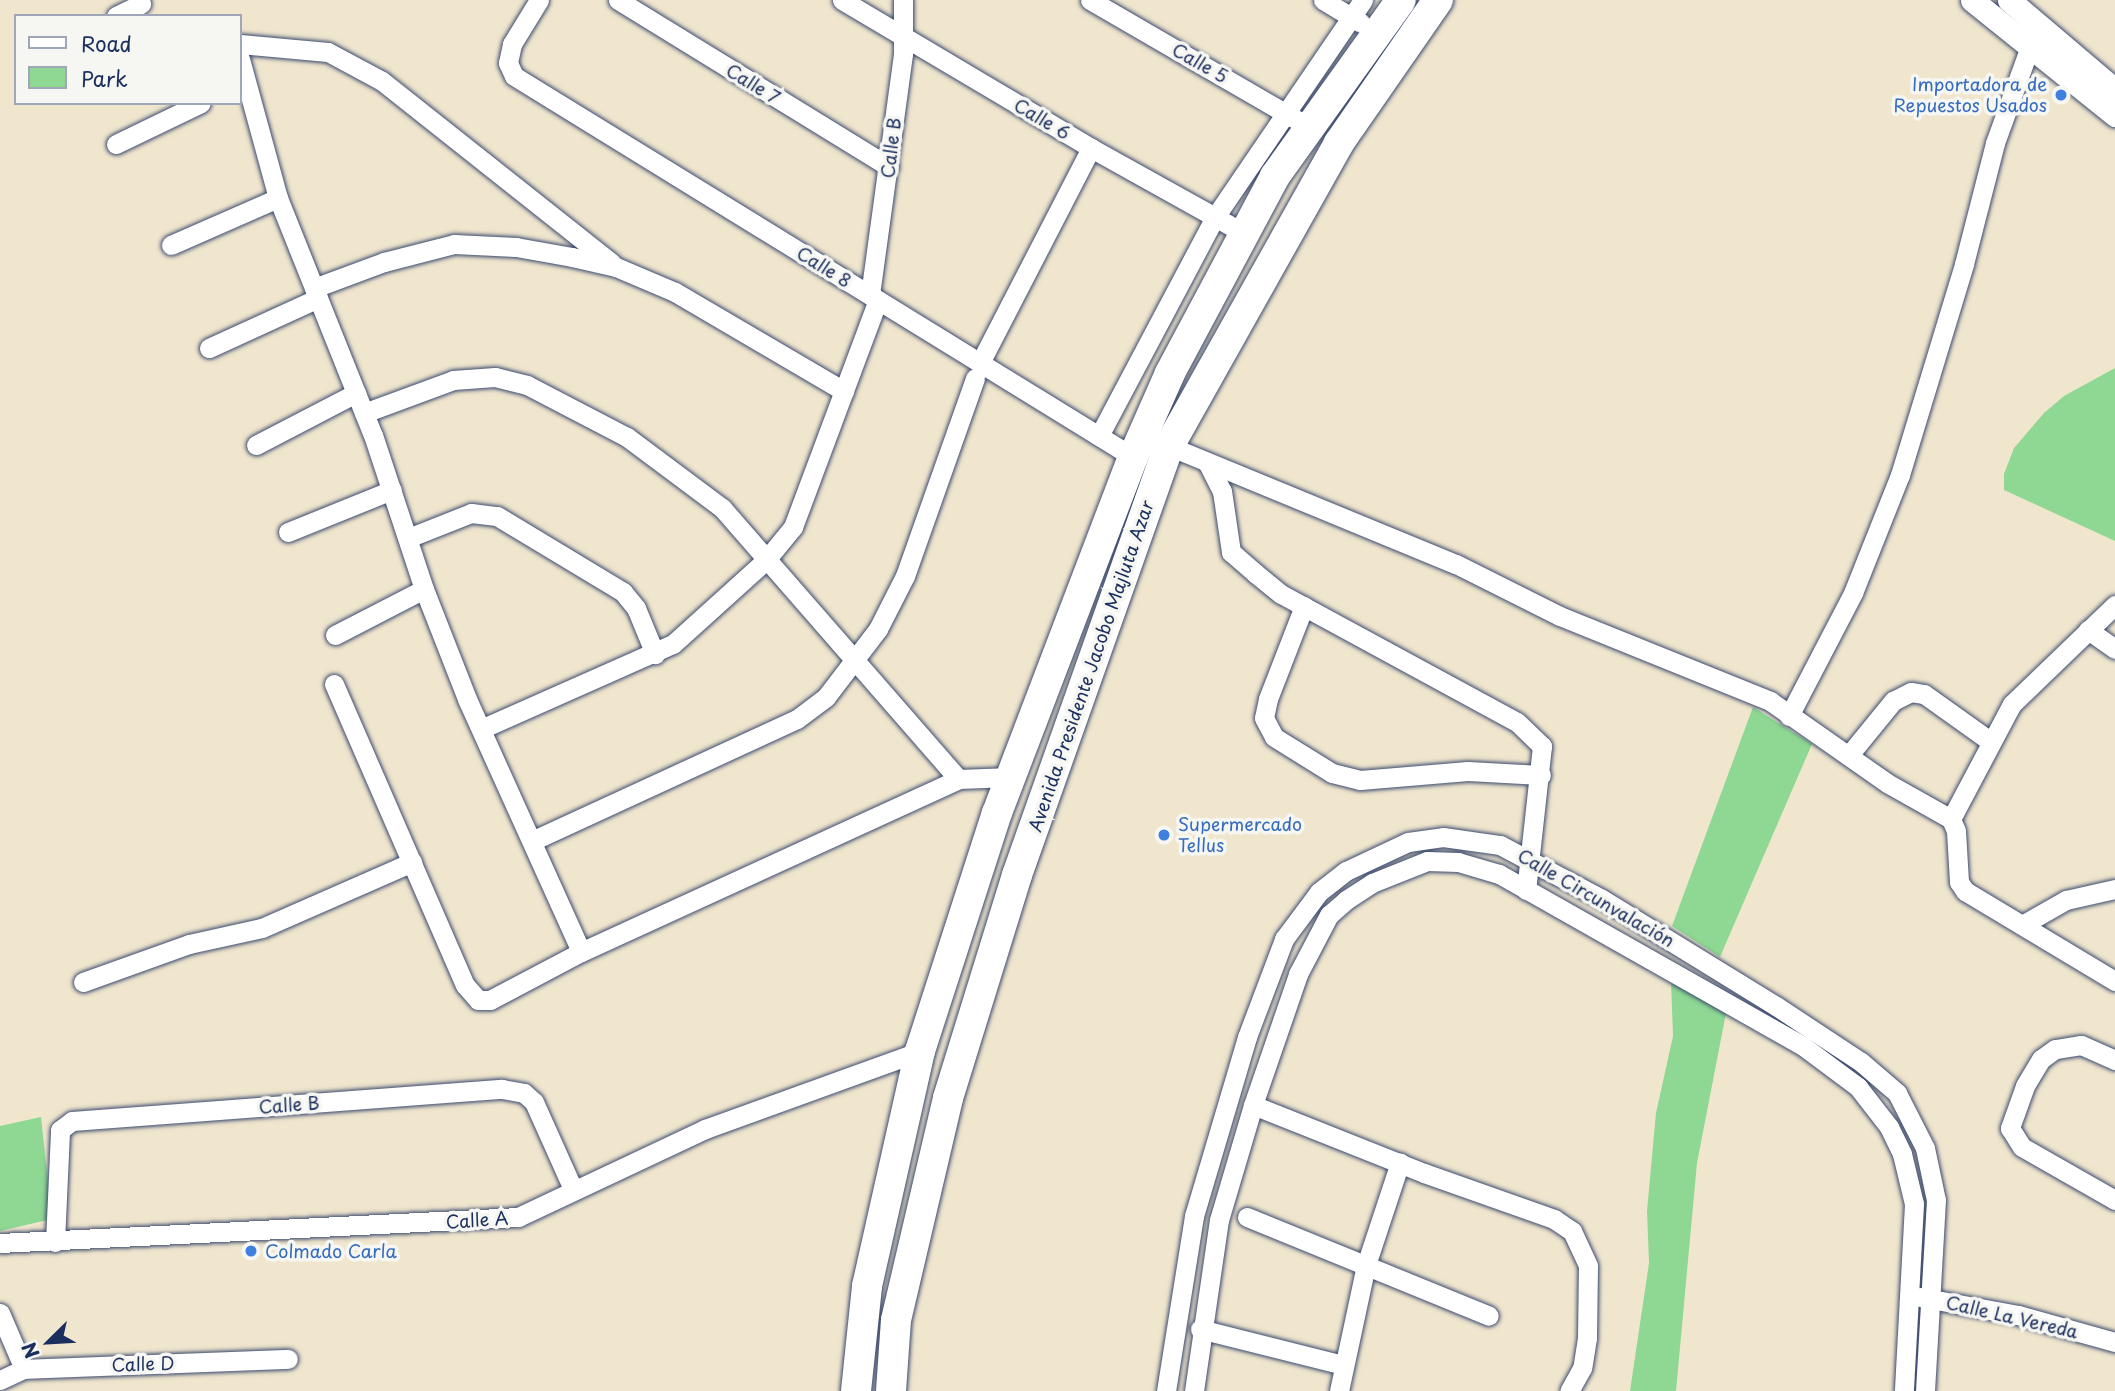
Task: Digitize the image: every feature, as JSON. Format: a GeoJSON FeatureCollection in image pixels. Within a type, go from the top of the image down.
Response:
{"type":"FeatureCollection","features":[{"type":"Feature","properties":{"kind":"main road","name":"Avenida Presidente Jacobo Majluta Azar"},"geometry":{"type":"LineString","coordinates":[[856,1391],[867,1286],[920,1051],[1011,777],[1133,457],[1170,373],[1275,176],[1401,0]]}},
{"type":"Feature","properties":{"kind":"main road","name":"Avenida Presidente Jacobo Majluta Azar"},"geometry":{"type":"LineString","coordinates":[[891,1391],[896,1320],[948,1098],[1017,875],[1169,446],[1332,154],[1438,0]]}},
{"type":"Feature","properties":{"kind":"street","name":"Calle 8"},"geometry":{"type":"LineString","coordinates":[[538,0],[513,44],[508,64],[514,76],[874,298],[978,371],[1133,457]]}},
{"type":"Feature","properties":{"kind":"street","name":"Calle 7"},"geometry":{"type":"LineString","coordinates":[[618,0],[889,167]]}},
{"type":"Feature","properties":{"kind":"street","name":"Calle 6"},"geometry":{"type":"LineString","coordinates":[[842,0],[1091,148],[1244,233]]}},
{"type":"Feature","properties":{"kind":"street","name":"Calle B"},"geometry":{"type":"LineString","coordinates":[[481,729],[673,644],[766,560],[793,527],[844,391],[874,298],[903,54],[900,36],[903,0]]}},
{"type":"Feature","properties":{"kind":"street","name":"Calle 5"},"geometry":{"type":"LineString","coordinates":[[1090,0],[1309,127]]}},
{"type":"Feature","properties":{"kind":"street"},"geometry":{"type":"LineString","coordinates":[[1323,0],[1378,32]]}},
{"type":"Feature","properties":{"kind":"street"},"geometry":{"type":"LineString","coordinates":[[1099,436],[1215,216],[1283,111],[1363,0]]}},
{"type":"Feature","properties":{"kind":"street"},"geometry":{"type":"LineString","coordinates":[[1972,0],[2115,115]]}},
{"type":"Feature","properties":{"kind":"street"},"geometry":{"type":"LineString","coordinates":[[2009,0],[2115,90]]}},
{"type":"Feature","properties":{"kind":"street"},"geometry":{"type":"LineString","coordinates":[[122,14],[144,6]]}},
{"type":"Feature","properties":{"kind":"street"},"geometry":{"type":"LineString","coordinates":[[242,44],[328,52],[382,81],[616,267]]}},
{"type":"Feature","properties":{"kind":"street"},"geometry":{"type":"LineString","coordinates":[[1789,716],[1853,593],[1899,475],[1964,264],[1995,143],[2029,48]]}},
{"type":"Feature","properties":{"kind":"street"},"geometry":{"type":"LineString","coordinates":[[243,83],[278,198],[364,413],[424,589],[481,729],[534,840],[581,952]]}},
{"type":"Feature","properties":{"kind":"street"},"geometry":{"type":"LineString","coordinates":[[116,144],[197,105]]}},
{"type":"Feature","properties":{"kind":"street"},"geometry":{"type":"LineString","coordinates":[[534,840],[797,719],[826,697],[878,629],[905,576],[978,371],[1091,148]]}},
{"type":"Feature","properties":{"kind":"street"},"geometry":{"type":"LineString","coordinates":[[171,245],[278,198]]}},
{"type":"Feature","properties":{"kind":"street"},"geometry":{"type":"LineString","coordinates":[[545,252],[558,220]]}},
{"type":"Feature","properties":{"kind":"street"},"geometry":{"type":"LineString","coordinates":[[209,348],[316,293],[384,262],[454,244],[545,252],[616,267],[675,292],[844,391]]}},
{"type":"Feature","properties":{"kind":"street"},"geometry":{"type":"LineString","coordinates":[[364,413],[471,376],[527,385],[626,437],[699,488],[766,560],[958,779]]}},
{"type":"Feature","properties":{"kind":"street"},"geometry":{"type":"LineString","coordinates":[[256,445],[356,393]]}},
{"type":"Feature","properties":{"kind":"street"},"geometry":{"type":"LineString","coordinates":[[1169,446],[1456,564],[1560,616],[1699,669],[1770,701],[1789,716],[1951,819],[1956,831],[1959,882],[1965,891],[2115,981]]}},
{"type":"Feature","properties":{"kind":"street"},"geometry":{"type":"LineString","coordinates":[[1207,461],[1222,491],[1231,552],[1281,594],[1517,722],[1542,746],[1541,775],[1527,857],[1527,890]]}},
{"type":"Feature","properties":{"kind":"street"},"geometry":{"type":"LineString","coordinates":[[288,532],[392,490]]}},
{"type":"Feature","properties":{"kind":"street"},"geometry":{"type":"LineString","coordinates":[[408,538],[471,513],[497,516],[623,592],[636,608],[655,654]]}},
{"type":"Feature","properties":{"kind":"street"},"geometry":{"type":"LineString","coordinates":[[335,635],[424,589]]}},
{"type":"Feature","properties":{"kind":"street"},"geometry":{"type":"LineString","coordinates":[[1951,819],[1990,741],[2034,678],[2115,605]]}},
{"type":"Feature","properties":{"kind":"street"},"geometry":{"type":"LineString","coordinates":[[1304,606],[1268,698],[1264,718],[1274,737],[1332,773],[1360,780],[1468,771],[1541,775]]}},
{"type":"Feature","properties":{"kind":"street"},"geometry":{"type":"LineString","coordinates":[[2088,631],[2115,649]]}},
{"type":"Feature","properties":{"kind":"street"},"geometry":{"type":"LineString","coordinates":[[334,684],[465,985],[478,1000],[490,1000],[581,952],[958,779],[1011,777]]}},
{"type":"Feature","properties":{"kind":"street"},"geometry":{"type":"LineString","coordinates":[[1849,755],[1893,701],[1911,692],[1924,694],[1990,741]]}},
{"type":"Feature","properties":{"kind":"street","name":"Calle Circunvalación"},"geometry":{"type":"LineString","coordinates":[[1166,1391],[1194,1216],[1247,1037],[1284,939],[1319,892],[1346,871],[1408,842],[1443,837],[1480,840],[1527,857],[1776,1006],[1861,1062],[1897,1093],[1925,1147],[1936,1200],[1925,1391]]}},
{"type":"Feature","properties":{"kind":"street","name":"Calle Circunvalación"},"geometry":{"type":"LineString","coordinates":[[1194,1391],[1200,1329],[1219,1220],[1252,1105],[1298,974],[1329,915],[1346,900],[1372,883],[1427,861],[1458,862],[1499,874],[1803,1046],[1858,1087],[1893,1136],[1914,1204],[1904,1391]]}},
{"type":"Feature","properties":{"kind":"street"},"geometry":{"type":"LineString","coordinates":[[83,982],[189,944],[262,928],[412,862]]}},
{"type":"Feature","properties":{"kind":"street"},"geometry":{"type":"LineString","coordinates":[[2022,925],[2066,900],[2115,889]]}},
{"type":"Feature","properties":{"kind":"street"},"geometry":{"type":"LineString","coordinates":[[2115,1060],[2081,1045],[2055,1049],[2041,1059],[2025,1086],[2010,1128],[2022,1147],[2115,1200]]}},
{"type":"Feature","properties":{"kind":"street","name":"Calle A"},"geometry":{"type":"LineString","coordinates":[[0,1243],[501,1219],[528,1214],[573,1189],[705,1129],[920,1051]]}},
{"type":"Feature","properties":{"kind":"street","name":"Calle B"},"geometry":{"type":"LineString","coordinates":[[55,1242],[60,1130],[72,1121],[502,1090],[524,1093],[534,1102],[573,1189]]}},
{"type":"Feature","properties":{"kind":"street"},"geometry":{"type":"LineString","coordinates":[[1252,1105],[1554,1219],[1572,1231],[1588,1266],[1587,1338],[1582,1368],[1569,1391]]}},
{"type":"Feature","properties":{"kind":"street"},"geometry":{"type":"LineString","coordinates":[[1339,1391],[1366,1265],[1401,1162]]}},
{"type":"Feature","properties":{"kind":"street"},"geometry":{"type":"LineString","coordinates":[[1247,1217],[1489,1316]]}},
{"type":"Feature","properties":{"kind":"street","name":"Calle La Vereda"},"geometry":{"type":"LineString","coordinates":[[1909,1296],[2018,1315],[2115,1342]]}},
{"type":"Feature","properties":{"kind":"street"},"geometry":{"type":"LineString","coordinates":[[0,1313],[24,1369]]}},
{"type":"Feature","properties":{"kind":"street"},"geometry":{"type":"LineString","coordinates":[[1200,1329],[1343,1365]]}},
{"type":"Feature","properties":{"kind":"street","name":"Calle D"},"geometry":{"type":"LineString","coordinates":[[0,1380],[24,1369],[288,1359]]}},
{"type":"Feature","properties":{"kind":"green space"},"geometry":{"type":"Polygon","coordinates":[[[2115,368],[2115,541],[2004,490],[2004,474],[2014,448],[2044,413],[2064,396],[2115,368]]]}},
{"type":"Feature","properties":{"kind":"green space"},"geometry":{"type":"Polygon","coordinates":[[[1753,707],[1812,744],[1720,957],[1672,926],[1753,707]]]}},
{"type":"Feature","properties":{"kind":"green space"},"geometry":{"type":"Polygon","coordinates":[[[1671,981],[1727,1008],[1697,1163],[1676,1391],[1630,1391],[1649,1263],[1647,1211],[1656,1113],[1673,1036],[1671,981]]]}},
{"type":"Feature","properties":{"kind":"green space"},"geometry":{"type":"Polygon","coordinates":[[[41,1117],[52,1219],[0,1231],[0,1126],[41,1117]]]}},
{"type":"Feature","properties":{"kind":"place","name":"Importadora de Repuestos Usados"},"geometry":{"type":"Point","coordinates":[2061,95]}},
{"type":"Feature","properties":{"kind":"place","name":"Supermercado Tellus"},"geometry":{"type":"Point","coordinates":[1164,835]}},
{"type":"Feature","properties":{"kind":"place","name":"Colmado Carla"},"geometry":{"type":"Point","coordinates":[251,1251]}}]}
